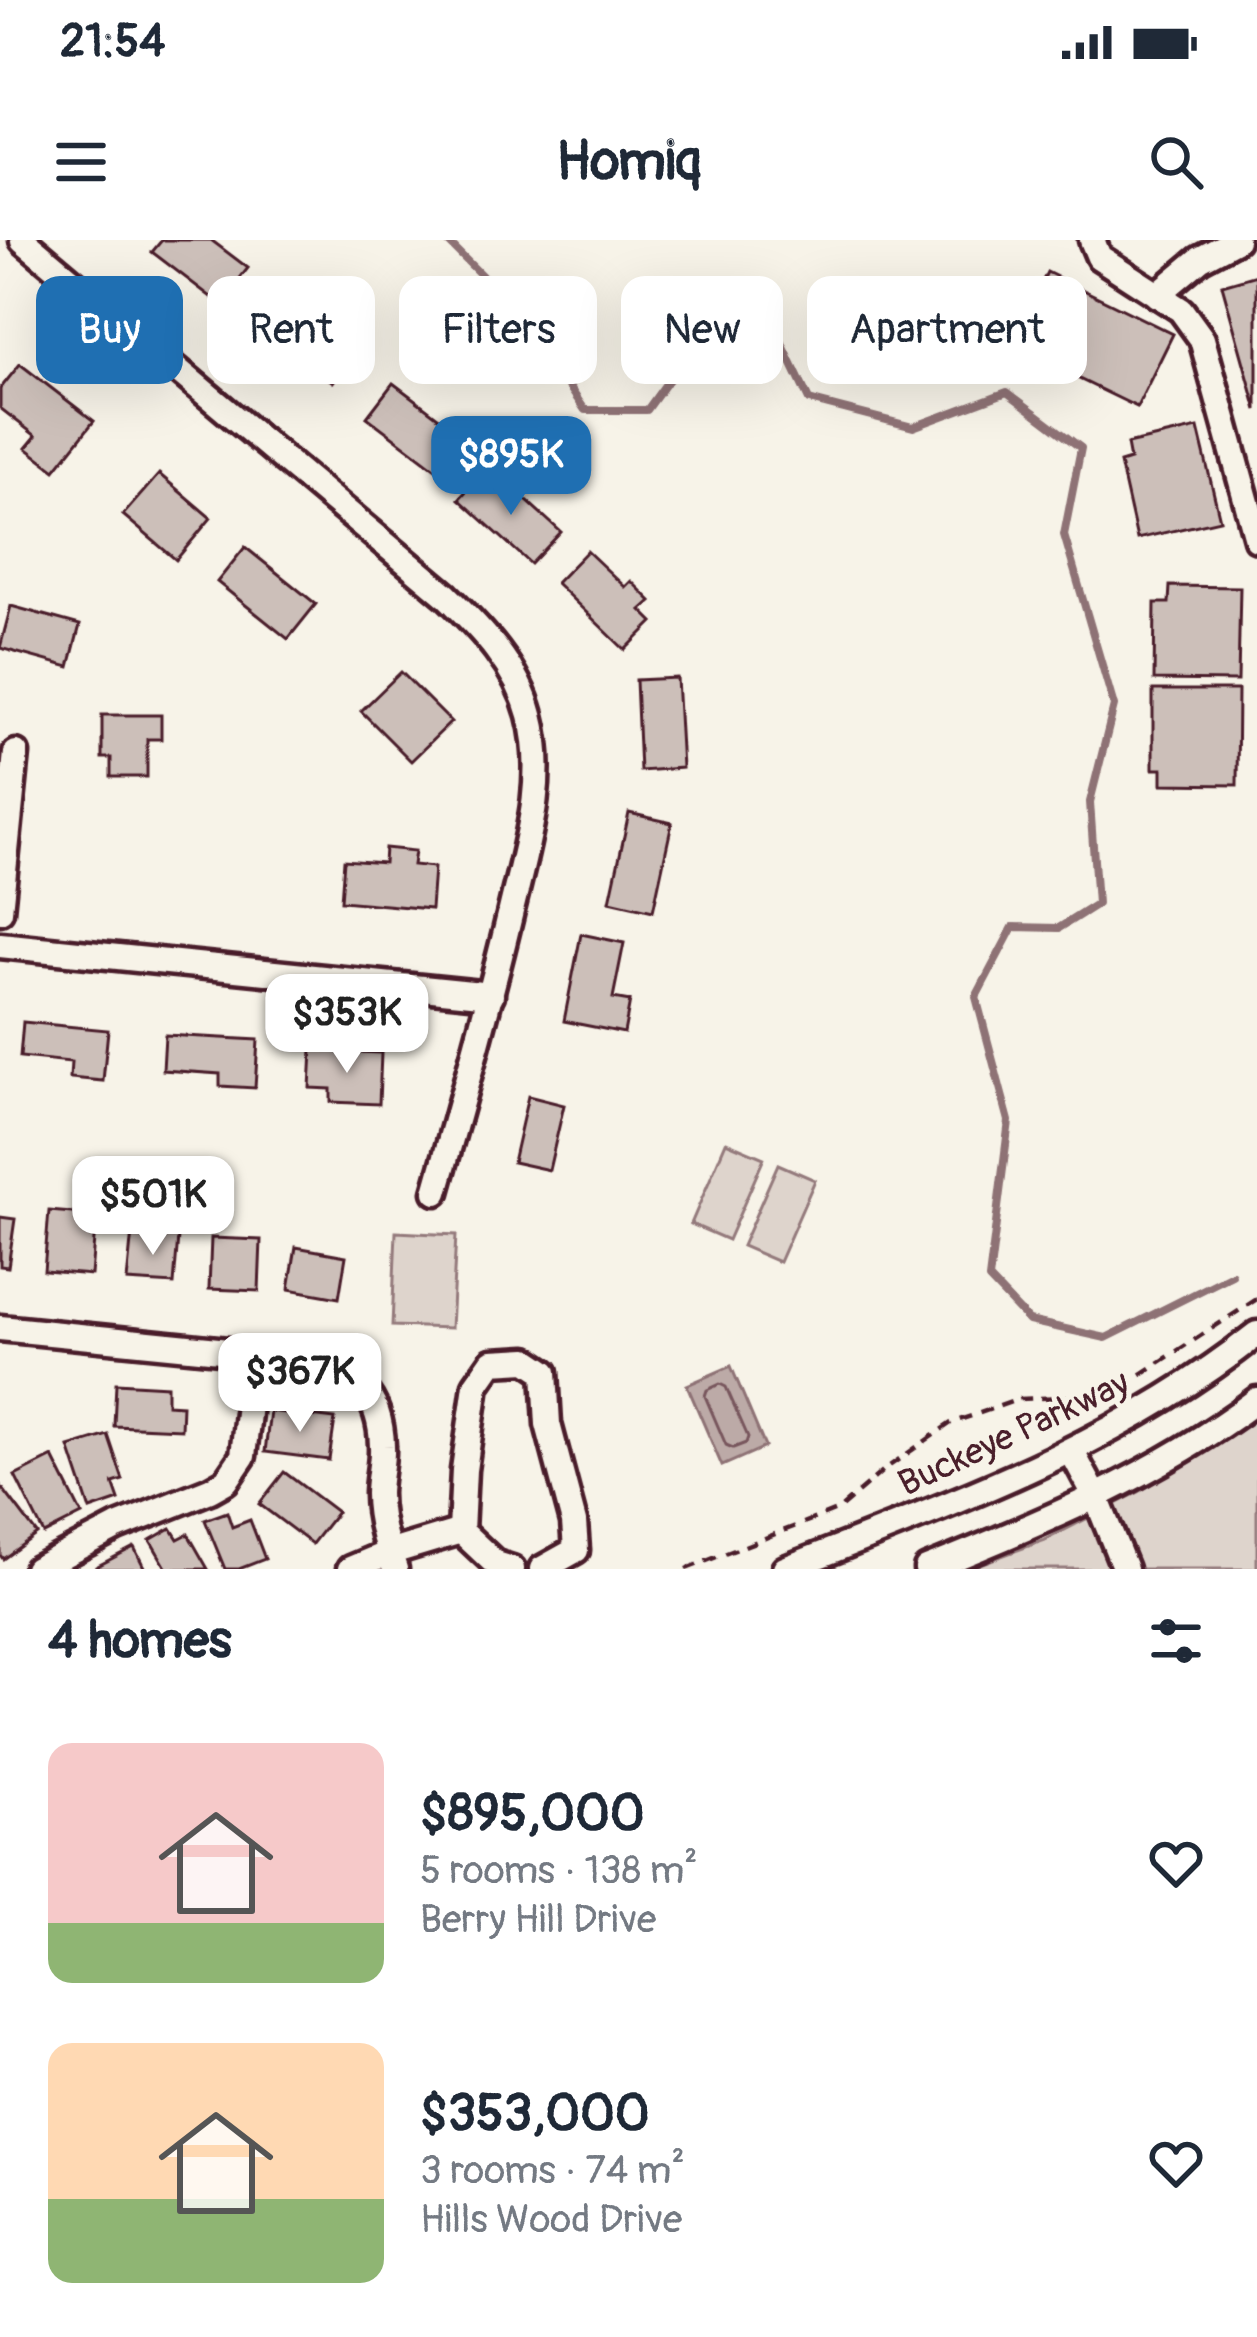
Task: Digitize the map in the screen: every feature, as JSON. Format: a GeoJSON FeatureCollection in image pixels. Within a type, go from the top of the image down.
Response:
{"type":"FeatureCollection","features":[{"type":"Feature","properties":{"kind":"street"},"geometry":{"type":"LineString","coordinates":[[23,240],[447,596],[505,659],[530,713],[537,781],[531,826],[491,995],[436,1192]]}},
{"type":"Feature","properties":{"kind":"street"},"geometry":{"type":"LineString","coordinates":[[1092,240],[1099,257],[1181,310],[1202,339],[1257,539]]}},
{"type":"Feature","properties":{"kind":"street"},"geometry":{"type":"LineString","coordinates":[[1156,295],[1200,259],[1236,240]]}},
{"type":"Feature","properties":{"kind":"street"},"geometry":{"type":"LineString","coordinates":[[0,911],[16,753]]}},
{"type":"Feature","properties":{"kind":"street"},"geometry":{"type":"LineString","coordinates":[[0,945],[491,995]]}},
{"type":"Feature","properties":{"kind":"street"},"geometry":{"type":"LineString","coordinates":[[0,1328],[333,1365],[351,1376],[375,1406],[383,1449],[378,1496],[392,1561]]}},
{"type":"Feature","properties":{"kind":"street","name":"Buckeye Parkway"},"geometry":{"type":"LineString","coordinates":[[785,1569],[1072,1451],[1152,1408],[1257,1334]]}},
{"type":"Feature","properties":{"kind":"street"},"geometry":{"type":"LineString","coordinates":[[37,1569],[117,1527],[226,1481],[244,1456],[255,1353]]}},
{"type":"Feature","properties":{"kind":"street"},"geometry":{"type":"LineString","coordinates":[[512,1569],[496,1564],[461,1531],[464,1470],[476,1385],[492,1362],[527,1360],[545,1372],[548,1424],[574,1522],[576,1550],[542,1569]]}},
{"type":"Feature","properties":{"kind":"street"},"geometry":{"type":"LineString","coordinates":[[927,1569],[1096,1497],[1180,1452],[1257,1400]]}},
{"type":"Feature","properties":{"kind":"street"},"geometry":{"type":"LineString","coordinates":[[1072,1451],[1125,1569]]}},
{"type":"Feature","properties":{"kind":"street"},"geometry":{"type":"LineString","coordinates":[[350,1569],[392,1561],[461,1531]]}},
{"type":"Feature","properties":{"kind":"path"},"geometry":{"type":"LineString","coordinates":[[686,1569],[839,1509],[951,1423],[1020,1399],[1081,1396],[1134,1378],[1257,1299]]}},
{"type":"Feature","properties":{"kind":"shaded area"},"geometry":{"type":"Polygon","coordinates":[[[726,1142],[764,1158],[728,1240],[691,1224],[726,1142]]]}},
{"type":"Feature","properties":{"kind":"shaded area"},"geometry":{"type":"Polygon","coordinates":[[[778,1164],[815,1180],[779,1262],[742,1246],[778,1164]]]}},
{"type":"Feature","properties":{"kind":"shaded area"},"geometry":{"type":"Polygon","coordinates":[[[396,1232],[456,1235],[451,1328],[392,1326],[396,1232]]]}},
{"type":"Feature","properties":{"kind":"shaded area"},"geometry":{"type":"Polygon","coordinates":[[[1257,1418],[1257,1569],[966,1569],[1045,1540],[1139,1492],[1257,1418]]]}},
{"type":"Feature","properties":{"kind":"water"},"geometry":{"type":"Polygon","coordinates":[[[731,1366],[765,1447],[722,1466],[687,1385],[731,1366]]]}},
{"type":"Feature","properties":{"kind":"building"},"geometry":{"type":"Polygon","coordinates":[[[162,240],[211,240],[248,268],[242,276],[207,276],[207,294],[152,252],[162,240]]]}},
{"type":"Feature","properties":{"kind":"building"},"geometry":{"type":"Polygon","coordinates":[[[1257,275],[1257,410],[1222,285],[1257,275]]]}},
{"type":"Feature","properties":{"kind":"building"},"geometry":{"type":"Polygon","coordinates":[[[1087,292],[1173,334],[1137,407],[1087,383],[1087,292]]]}},
{"type":"Feature","properties":{"kind":"building"},"geometry":{"type":"Polygon","coordinates":[[[20,364],[36,376],[36,384],[46,384],[94,421],[55,470],[26,448],[36,436],[0,408],[0,389],[20,364]]]}},
{"type":"Feature","properties":{"kind":"building"},"geometry":{"type":"Polygon","coordinates":[[[393,383],[463,436],[437,470],[367,417],[393,383]]]}},
{"type":"Feature","properties":{"kind":"building"},"geometry":{"type":"Polygon","coordinates":[[[1198,428],[1220,520],[1137,539],[1120,463],[1130,460],[1127,444],[1198,428]]]}},
{"type":"Feature","properties":{"kind":"building"},"geometry":{"type":"Polygon","coordinates":[[[159,474],[211,518],[176,560],[123,515],[159,474]]]}},
{"type":"Feature","properties":{"kind":"building"},"geometry":{"type":"Polygon","coordinates":[[[481,475],[496,489],[504,480],[561,532],[531,564],[459,499],[481,475]]]}},
{"type":"Feature","properties":{"kind":"building"},"geometry":{"type":"Polygon","coordinates":[[[245,547],[316,604],[288,639],[217,582],[245,547]]]}},
{"type":"Feature","properties":{"kind":"building"},"geometry":{"type":"Polygon","coordinates":[[[587,551],[625,587],[631,581],[651,601],[641,610],[653,622],[625,650],[556,583],[587,551]]]}},
{"type":"Feature","properties":{"kind":"building"},"geometry":{"type":"Polygon","coordinates":[[[1170,586],[1240,587],[1238,681],[1154,680],[1155,603],[1169,603],[1170,586]]]}},
{"type":"Feature","properties":{"kind":"building"},"geometry":{"type":"Polygon","coordinates":[[[11,606],[80,625],[69,667],[0,648],[11,606]]]}},
{"type":"Feature","properties":{"kind":"building"},"geometry":{"type":"Polygon","coordinates":[[[401,672],[451,722],[411,761],[361,711],[401,672]]]}},
{"type":"Feature","properties":{"kind":"building"},"geometry":{"type":"Polygon","coordinates":[[[677,678],[682,768],[640,771],[636,680],[677,678]]]}},
{"type":"Feature","properties":{"kind":"building"},"geometry":{"type":"Polygon","coordinates":[[[1153,690],[1238,690],[1237,785],[1162,784],[1162,769],[1153,769],[1153,690]]]}},
{"type":"Feature","properties":{"kind":"building"},"geometry":{"type":"Polygon","coordinates":[[[102,715],[161,715],[161,739],[147,739],[147,777],[111,777],[111,758],[102,758],[102,715]]]}},
{"type":"Feature","properties":{"kind":"building"},"geometry":{"type":"Polygon","coordinates":[[[629,813],[672,823],[653,911],[610,901],[629,813]]]}},
{"type":"Feature","properties":{"kind":"building"},"geometry":{"type":"Polygon","coordinates":[[[385,848],[415,851],[413,865],[434,867],[431,909],[341,901],[344,860],[384,863],[385,848]]]}},
{"type":"Feature","properties":{"kind":"building"},"geometry":{"type":"Polygon","coordinates":[[[581,934],[624,943],[613,998],[630,1001],[624,1033],[564,1021],[581,934]]]}},
{"type":"Feature","properties":{"kind":"building"},"geometry":{"type":"Polygon","coordinates":[[[23,1022],[108,1030],[103,1081],[70,1078],[71,1062],[20,1057],[23,1022]]]}},
{"type":"Feature","properties":{"kind":"building"},"geometry":{"type":"Polygon","coordinates":[[[165,1035],[258,1040],[255,1088],[220,1086],[220,1074],[163,1070],[165,1035]]]}},
{"type":"Feature","properties":{"kind":"building"},"geometry":{"type":"Polygon","coordinates":[[[312,1050],[381,1053],[379,1104],[331,1102],[331,1089],[310,1088],[312,1050]]]}},
{"type":"Feature","properties":{"kind":"building"},"geometry":{"type":"Polygon","coordinates":[[[528,1096],[564,1105],[549,1170],[513,1162],[528,1096]]]}},
{"type":"Feature","properties":{"kind":"building"},"geometry":{"type":"Polygon","coordinates":[[[49,1211],[96,1215],[91,1275],[44,1271],[49,1211]]]}},
{"type":"Feature","properties":{"kind":"building"},"geometry":{"type":"Polygon","coordinates":[[[0,1217],[15,1219],[8,1267],[0,1266],[0,1217]]]}},
{"type":"Feature","properties":{"kind":"building"},"geometry":{"type":"Polygon","coordinates":[[[132,1231],[178,1236],[174,1284],[127,1281],[132,1231]]]}},
{"type":"Feature","properties":{"kind":"building"},"geometry":{"type":"Polygon","coordinates":[[[211,1238],[261,1240],[259,1291],[209,1289],[211,1238]]]}},
{"type":"Feature","properties":{"kind":"building"},"geometry":{"type":"Polygon","coordinates":[[[296,1247],[346,1256],[339,1298],[289,1289],[296,1247]]]}},
{"type":"Feature","properties":{"kind":"building"},"geometry":{"type":"Polygon","coordinates":[[[116,1383],[167,1386],[167,1404],[182,1405],[181,1429],[114,1426],[116,1383]]]}},
{"type":"Feature","properties":{"kind":"building"},"geometry":{"type":"Polygon","coordinates":[[[270,1411],[335,1419],[329,1460],[265,1452],[270,1411]]]}},
{"type":"Feature","properties":{"kind":"building"},"geometry":{"type":"Polygon","coordinates":[[[108,1435],[123,1480],[113,1483],[119,1500],[90,1510],[69,1447],[108,1435]]]}},
{"type":"Feature","properties":{"kind":"building"},"geometry":{"type":"Polygon","coordinates":[[[53,1457],[82,1515],[44,1534],[15,1476],[53,1457]]]}},
{"type":"Feature","properties":{"kind":"building"},"geometry":{"type":"Polygon","coordinates":[[[284,1472],[337,1512],[312,1544],[259,1504],[284,1472]]]}},
{"type":"Feature","properties":{"kind":"building"},"geometry":{"type":"Polygon","coordinates":[[[0,1485],[37,1534],[3,1559],[0,1555],[0,1485]]]}},
{"type":"Feature","properties":{"kind":"building"},"geometry":{"type":"Polygon","coordinates":[[[227,1512],[232,1527],[250,1520],[265,1559],[225,1569],[205,1520],[227,1512]]]}},
{"type":"Feature","properties":{"kind":"building"},"geometry":{"type":"Polygon","coordinates":[[[171,1528],[178,1539],[188,1534],[208,1569],[167,1569],[150,1540],[171,1528]]]}},
{"type":"Feature","properties":{"kind":"building"},"geometry":{"type":"Polygon","coordinates":[[[134,1547],[145,1569],[97,1569],[96,1567],[134,1547]]]}},
{"type":"Feature","properties":{"kind":"waterway"},"geometry":{"type":"LineString","coordinates":[[446,240],[517,311],[585,410],[647,410],[706,328],[771,320],[809,400],[913,427],[1007,392],[1081,448],[1064,535],[1114,706],[1090,802],[1097,904],[1059,928],[1013,927],[976,997],[1009,1121],[989,1279],[1029,1321],[1106,1338],[1232,1275]]}}]}
